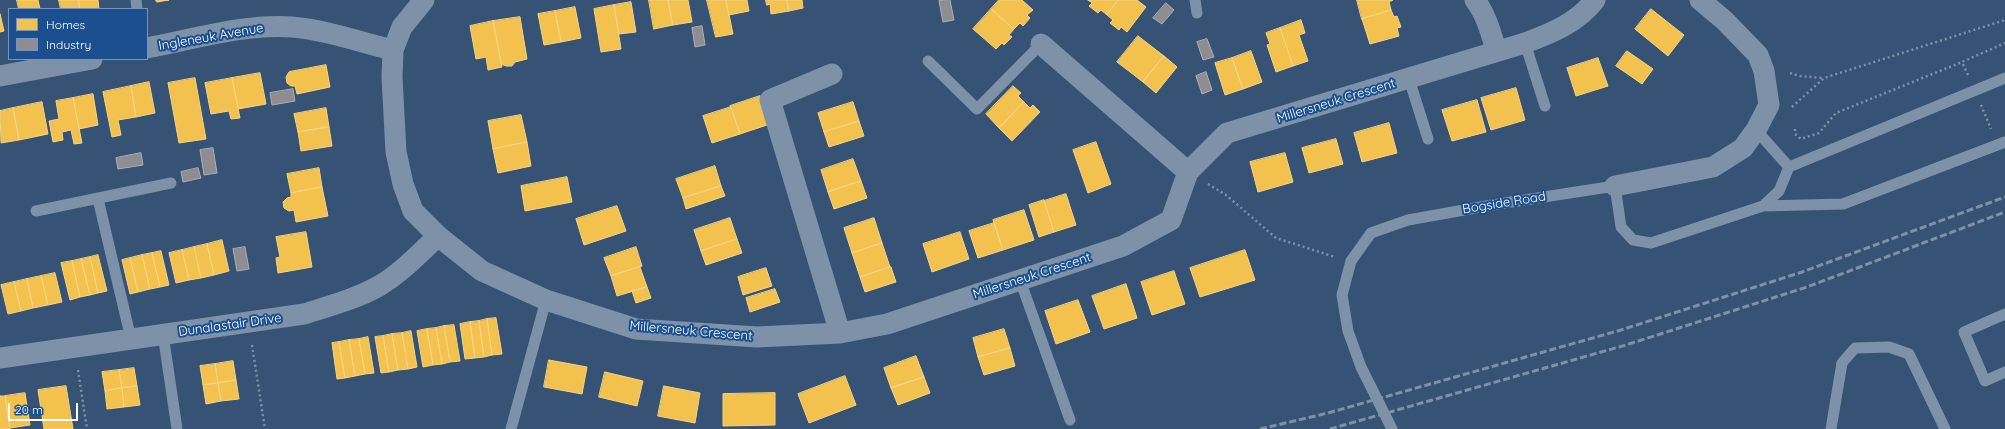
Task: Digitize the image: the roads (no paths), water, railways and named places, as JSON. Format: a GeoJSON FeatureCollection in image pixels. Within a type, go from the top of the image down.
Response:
{"type":"FeatureCollection","features":[{"type":"Feature","properties":{"kind":"street","name":"Millersneuk Crescent"},"geometry":{"type":"LineString","coordinates":[[424,0],[402,27],[393,50],[393,117],[396,152],[403,184],[413,212],[438,236],[482,271],[546,300],[636,329],[757,337],[840,333],[888,324],[1123,246],[1171,220],[1188,172],[1227,133],[1409,79],[1496,50],[1525,43],[1560,30],[1587,10],[1595,0]]}},
{"type":"Feature","properties":{"kind":"street"},"geometry":{"type":"LineString","coordinates":[[1475,0],[1480,6],[1496,50]]}},
{"type":"Feature","properties":{"kind":"street","name":"Bogside Road"},"geometry":{"type":"LineString","coordinates":[[1615,186],[1713,167],[1743,148],[1756,130],[1769,105],[1764,71],[1758,55],[1724,20],[1700,0]]}},
{"type":"Feature","properties":{"kind":"street","name":"Ingleneuk Avenue"},"geometry":{"type":"LineString","coordinates":[[148,48],[247,29],[292,27],[315,31],[393,50]]}},
{"type":"Feature","properties":{"kind":"street"},"geometry":{"type":"LineString","coordinates":[[1041,44],[1188,172]]}},
{"type":"Feature","properties":{"kind":"street"},"geometry":{"type":"LineString","coordinates":[[0,76],[87,60]]}},
{"type":"Feature","properties":{"kind":"street"},"geometry":{"type":"LineString","coordinates":[[832,74],[770,100],[840,333]]}},
{"type":"Feature","properties":{"kind":"street","name":"Dunalastair Drive"},"geometry":{"type":"LineString","coordinates":[[0,358],[304,314],[343,302],[379,286],[408,266],[438,236]]}},
{"type":"Feature","properties":{"kind":"lane"},"geometry":{"type":"LineString","coordinates":[[1195,0],[1197,13]]}},
{"type":"Feature","properties":{"kind":"lane"},"geometry":{"type":"LineString","coordinates":[[1525,43],[1545,106]]}},
{"type":"Feature","properties":{"kind":"lane"},"geometry":{"type":"LineString","coordinates":[[928,61],[977,109],[1041,44]]}},
{"type":"Feature","properties":{"kind":"lane"},"geometry":{"type":"LineString","coordinates":[[1763,206],[1779,191],[1789,167],[2005,78]]}},
{"type":"Feature","properties":{"kind":"lane"},"geometry":{"type":"LineString","coordinates":[[1409,79],[1428,139]]}},
{"type":"Feature","properties":{"kind":"lane"},"geometry":{"type":"LineString","coordinates":[[1756,130],[1789,167]]}},
{"type":"Feature","properties":{"kind":"lane"},"geometry":{"type":"LineString","coordinates":[[1615,186],[1621,227],[1633,240],[1651,242],[1763,206],[1843,204],[2005,142]]}},
{"type":"Feature","properties":{"kind":"lane"},"geometry":{"type":"LineString","coordinates":[[36,211],[171,183]]}},
{"type":"Feature","properties":{"kind":"lane","name":"Bogside Road"},"geometry":{"type":"LineString","coordinates":[[1392,429],[1361,367],[1348,331],[1342,295],[1351,261],[1371,233],[1408,220],[1615,186]]}},
{"type":"Feature","properties":{"kind":"lane"},"geometry":{"type":"LineString","coordinates":[[98,198],[131,339]]}},
{"type":"Feature","properties":{"kind":"lane"},"geometry":{"type":"LineString","coordinates":[[1020,280],[1070,420]]}},
{"type":"Feature","properties":{"kind":"lane"},"geometry":{"type":"LineString","coordinates":[[511,429],[546,300]]}},
{"type":"Feature","properties":{"kind":"lane"},"geometry":{"type":"LineString","coordinates":[[2005,314],[1964,332],[1984,380],[2005,372]]}},
{"type":"Feature","properties":{"kind":"lane"},"geometry":{"type":"LineString","coordinates":[[163,334],[177,429]]}},
{"type":"Feature","properties":{"kind":"lane"},"geometry":{"type":"LineString","coordinates":[[1831,429],[1842,363],[1855,348],[1889,347],[1909,354],[1945,429]]}},
{"type":"Feature","properties":{"kind":"railway"},"geometry":{"type":"LineString","coordinates":[[1260,429],[1328,413],[1621,330],[1802,272],[2005,197]]}},
{"type":"Feature","properties":{"kind":"railway"},"geometry":{"type":"LineString","coordinates":[[1330,429],[1626,345],[1807,287],[2005,212]]}}]}
